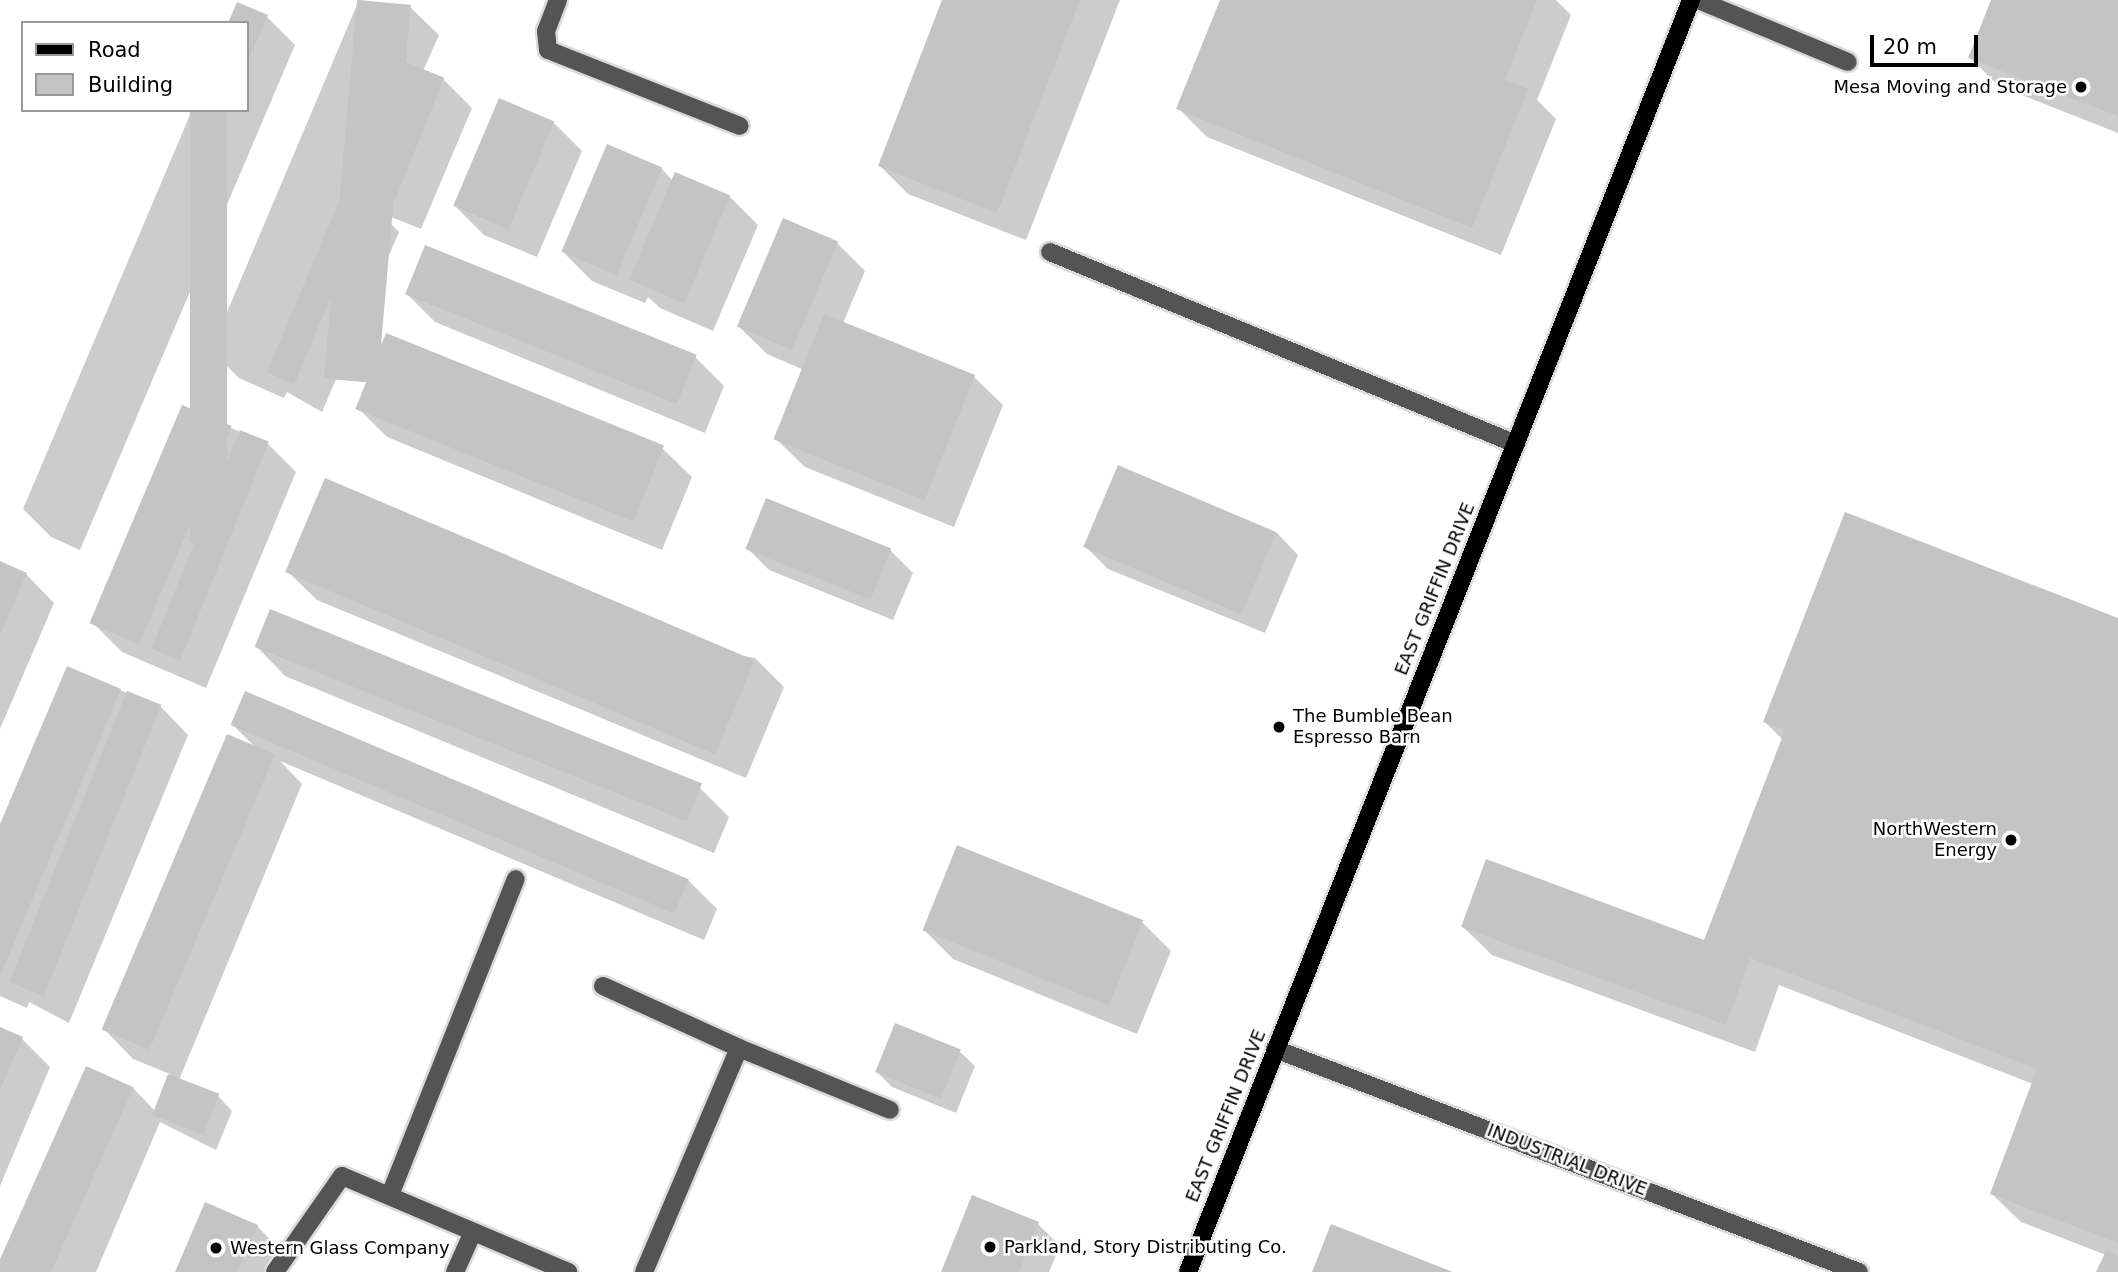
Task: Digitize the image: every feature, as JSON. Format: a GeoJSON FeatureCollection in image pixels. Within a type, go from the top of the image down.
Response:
{"type":"FeatureCollection","features":[{"type":"Feature","properties":{"kind":"main road","name":"EAST GRIFFIN DRIVE"},"geometry":{"type":"LineString","coordinates":[[1188,1272],[1691,0]]}},
{"type":"Feature","properties":{"kind":"street"},"geometry":{"type":"LineString","coordinates":[[558,0],[546,31],[548,50],[740,126]]}},
{"type":"Feature","properties":{"kind":"street"},"geometry":{"type":"LineString","coordinates":[[1698,0],[1847,62]]}},
{"type":"Feature","properties":{"kind":"street"},"geometry":{"type":"LineString","coordinates":[[1050,252],[1516,444]]}},
{"type":"Feature","properties":{"kind":"street"},"geometry":{"type":"LineString","coordinates":[[390,1195],[516,879]]}},
{"type":"Feature","properties":{"kind":"street"},"geometry":{"type":"LineString","coordinates":[[603,986],[739,1048],[890,1110]]}},
{"type":"Feature","properties":{"kind":"street"},"geometry":{"type":"LineString","coordinates":[[643,1272],[739,1048]]}},
{"type":"Feature","properties":{"kind":"street","name":"INDUSTRIAL DRIVE"},"geometry":{"type":"LineString","coordinates":[[1275,1049],[1859,1272]]}},
{"type":"Feature","properties":{"kind":"street"},"geometry":{"type":"LineString","coordinates":[[275,1272],[342,1176],[568,1272]]}},
{"type":"Feature","properties":{"kind":"street"},"geometry":{"type":"LineString","coordinates":[[455,1272],[472,1232]]}},
{"type":"Feature","properties":{"kind":"building"},"geometry":{"type":"Polygon","coordinates":[[[357,0],[411,5],[378,383],[324,379],[357,0]]]}},
{"type":"Feature","properties":{"kind":"building"},"geometry":{"type":"Polygon","coordinates":[[[942,0],[1080,0],[997,213],[878,166],[942,0]]]}},
{"type":"Feature","properties":{"kind":"building"},"geometry":{"type":"Polygon","coordinates":[[[1220,0],[1537,0],[1505,80],[1528,89],[1472,228],[1176,109],[1220,0]]]}},
{"type":"Feature","properties":{"kind":"building","name":"Mesa Moving and Storage"},"geometry":{"type":"Polygon","coordinates":[[[1991,0],[2118,0],[2118,116],[1968,58],[1991,0]]]}},
{"type":"Feature","properties":{"kind":"building"},"geometry":{"type":"Polygon","coordinates":[[[237,2],[268,15],[248,62],[248,21],[229,21],[237,2]]]}},
{"type":"Feature","properties":{"kind":"building"},"geometry":{"type":"Polygon","coordinates":[[[398,59],[444,78],[394,202],[348,183],[398,59]]]}},
{"type":"Feature","properties":{"kind":"building"},"geometry":{"type":"Polygon","coordinates":[[[499,98],[554,121],[509,229],[453,206],[499,98]]]}},
{"type":"Feature","properties":{"kind":"building"},"geometry":{"type":"Polygon","coordinates":[[[190,112],[227,112],[227,543],[190,543],[190,112]]]}},
{"type":"Feature","properties":{"kind":"building"},"geometry":{"type":"Polygon","coordinates":[[[607,144],[662,167],[617,275],[561,252],[607,144]]]}},
{"type":"Feature","properties":{"kind":"building"},"geometry":{"type":"Polygon","coordinates":[[[675,172],[730,195],[685,303],[629,280],[675,172]]]}},
{"type":"Feature","properties":{"kind":"building"},"geometry":{"type":"Polygon","coordinates":[[[344,190],[372,202],[294,384],[267,372],[344,190]]]}},
{"type":"Feature","properties":{"kind":"building"},"geometry":{"type":"Polygon","coordinates":[[[783,218],[838,241],[792,350],[737,327],[783,218]]]}},
{"type":"Feature","properties":{"kind":"building"},"geometry":{"type":"Polygon","coordinates":[[[425,245],[697,355],[677,404],[405,294],[425,245]]]}},
{"type":"Feature","properties":{"kind":"building"},"geometry":{"type":"Polygon","coordinates":[[[824,314],[975,375],[925,500],[773,439],[824,314]]]}},
{"type":"Feature","properties":{"kind":"building"},"geometry":{"type":"Polygon","coordinates":[[[386,333],[664,445],[633,521],[355,409],[386,333]]]}},
{"type":"Feature","properties":{"kind":"building"},"geometry":{"type":"Polygon","coordinates":[[[182,405],[232,426],[139,644],[89,623],[182,405]]]}},
{"type":"Feature","properties":{"kind":"building"},"geometry":{"type":"Polygon","coordinates":[[[240,430],[269,442],[180,660],[152,649],[240,430]]]}},
{"type":"Feature","properties":{"kind":"building"},"geometry":{"type":"Polygon","coordinates":[[[1118,465],[1276,532],[1242,614],[1083,547],[1118,465]]]}},
{"type":"Feature","properties":{"kind":"building"},"geometry":{"type":"Polygon","coordinates":[[[325,478],[755,660],[715,754],[285,572],[325,478]]]}},
{"type":"Feature","properties":{"kind":"building"},"geometry":{"type":"Polygon","coordinates":[[[766,498],[891,549],[871,600],[745,549],[766,498]]]}},
{"type":"Feature","properties":{"kind":"building"},"geometry":{"type":"Polygon","coordinates":[[[1845,512],[2118,618],[2118,1243],[1990,1194],[2037,1069],[1750,958],[1726,1025],[1461,927],[1486,859],[1704,940],[1785,730],[1763,722],[1845,512]]]}},
{"type":"Feature","properties":{"kind":"building"},"geometry":{"type":"Polygon","coordinates":[[[0,561],[27,573],[0,635],[0,561]]]}},
{"type":"Feature","properties":{"kind":"building"},"geometry":{"type":"Polygon","coordinates":[[[270,609],[702,784],[687,822],[255,647],[270,609]]]}},
{"type":"Feature","properties":{"kind":"building"},"geometry":{"type":"Polygon","coordinates":[[[67,666],[121,689],[0,976],[0,824],[67,666]]]}},
{"type":"Feature","properties":{"kind":"building"},"geometry":{"type":"Polygon","coordinates":[[[127,691],[161,705],[44,996],[9,982],[127,691]]]}},
{"type":"Feature","properties":{"kind":"building"},"geometry":{"type":"Polygon","coordinates":[[[245,691],[689,879],[674,913],[231,725],[245,691]]]}},
{"type":"Feature","properties":{"kind":"building"},"geometry":{"type":"Polygon","coordinates":[[[227,734],[275,754],[149,1050],[102,1029],[227,734]]]}},
{"type":"Feature","properties":{"kind":"building"},"geometry":{"type":"Polygon","coordinates":[[[957,845],[1143,920],[1109,1006],[923,930],[957,845]]]}},
{"type":"Feature","properties":{"kind":"building"},"geometry":{"type":"Polygon","coordinates":[[[895,1023],[961,1050],[941,1099],[875,1072],[895,1023]]]}},
{"type":"Feature","properties":{"kind":"building"},"geometry":{"type":"Polygon","coordinates":[[[0,1027],[23,1037],[0,1090],[0,1027]]]}},
{"type":"Feature","properties":{"kind":"building"},"geometry":{"type":"Polygon","coordinates":[[[86,1066],[134,1087],[51,1272],[0,1272],[0,1259],[86,1066]]]}},
{"type":"Feature","properties":{"kind":"building"},"geometry":{"type":"Polygon","coordinates":[[[168,1074],[219,1094],[204,1135],[152,1115],[168,1074]]]}},
{"type":"Feature","properties":{"kind":"building","name":"Parkland, Story Distributing Co."},"geometry":{"type":"Polygon","coordinates":[[[972,1195],[1039,1222],[1019,1272],[941,1272],[972,1195]]]}},
{"type":"Feature","properties":{"kind":"building","name":"Western Glass Company"},"geometry":{"type":"Polygon","coordinates":[[[205,1202],[258,1225],[237,1272],[175,1272],[205,1202]]]}},
{"type":"Feature","properties":{"kind":"building"},"geometry":{"type":"Polygon","coordinates":[[[1331,1224],[1453,1272],[1312,1272],[1331,1224]]]}},
{"type":"Feature","properties":{"kind":"building"},"geometry":{"type":"Polygon","coordinates":[[[2106,1251],[2118,1256],[2118,1272],[2096,1272],[2106,1251]]]}},
{"type":"Feature","properties":{"kind":"place","name":"Mesa Moving and Storage"},"geometry":{"type":"Point","coordinates":[2081,87]}},
{"type":"Feature","properties":{"kind":"place","name":"The Bumble Bean Espresso Barn"},"geometry":{"type":"Point","coordinates":[1279,727]}},
{"type":"Feature","properties":{"kind":"place","name":"NorthWestern Energy"},"geometry":{"type":"Point","coordinates":[2011,840]}},
{"type":"Feature","properties":{"kind":"place","name":"Parkland, Story Distributing Co."},"geometry":{"type":"Point","coordinates":[990,1247]}},
{"type":"Feature","properties":{"kind":"place","name":"Western Glass Company"},"geometry":{"type":"Point","coordinates":[216,1248]}}]}
